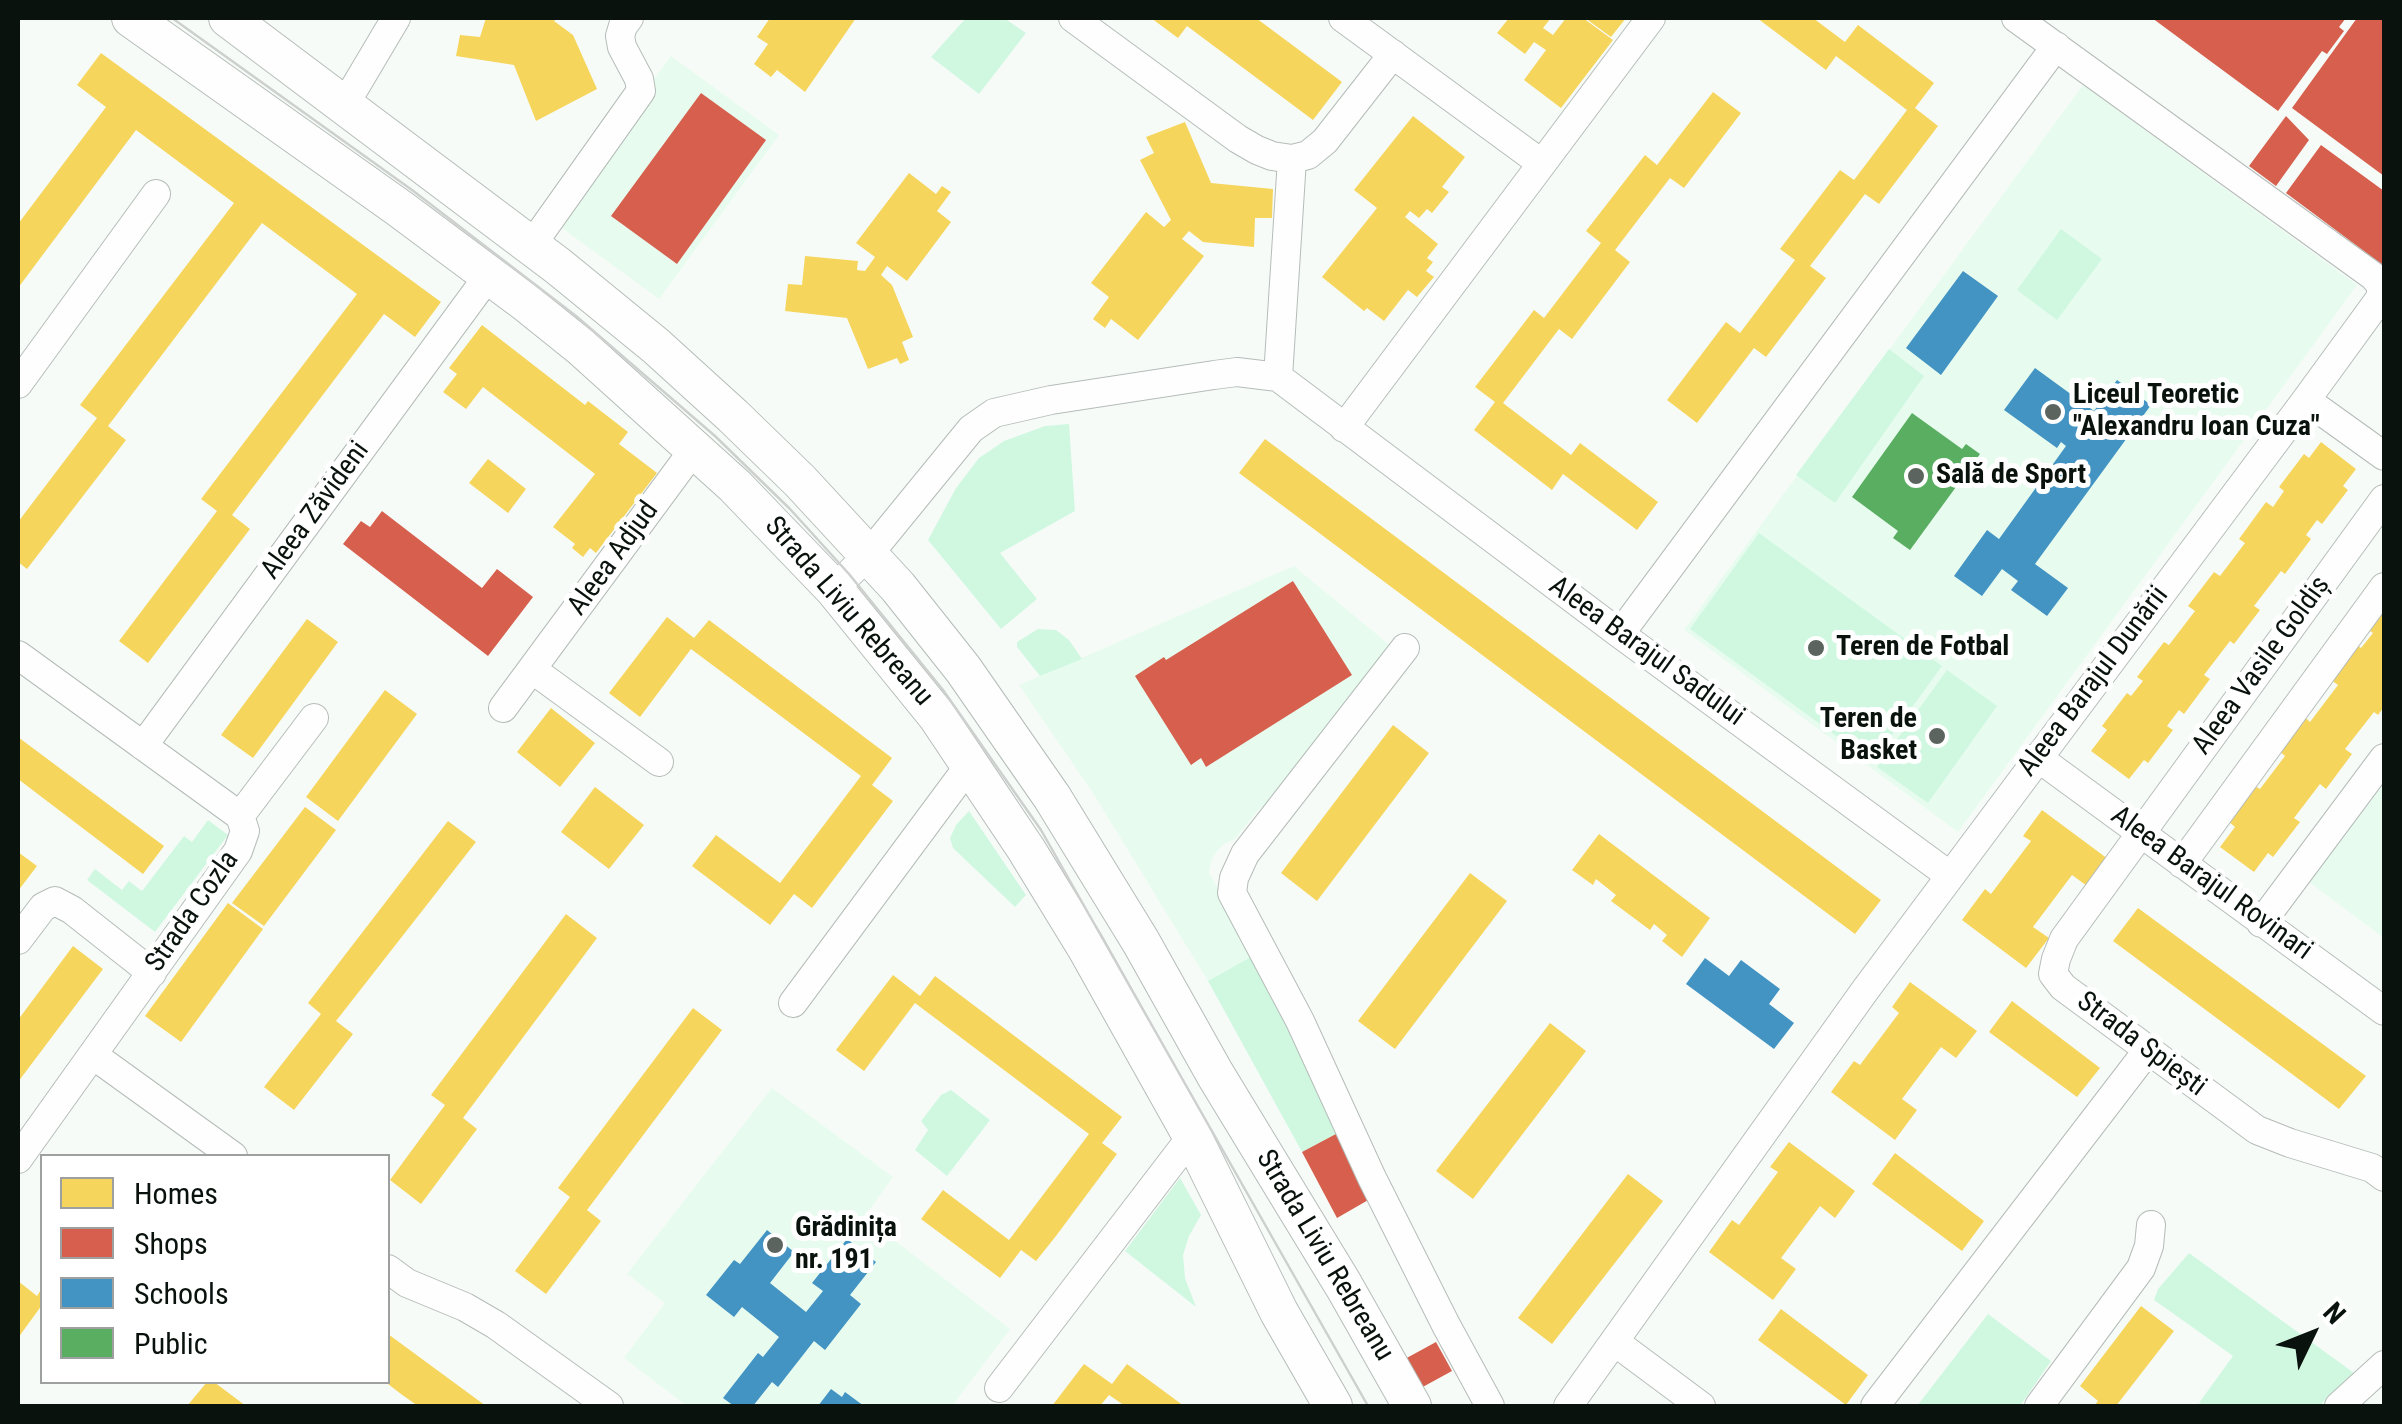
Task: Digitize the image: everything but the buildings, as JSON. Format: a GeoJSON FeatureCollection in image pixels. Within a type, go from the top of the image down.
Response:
{"type":"FeatureCollection","features":[{"type":"Feature","properties":{"kind":"street","name":"Strada Liviu Rebreanu"},"geometry":{"type":"LineString","coordinates":[[131,18],[489,275],[581,348],[694,448],[783,533],[834,589],[897,664],[971,763],[1086,947],[1192,1136],[1279,1312],[1333,1406]]}},
{"type":"Feature","properties":{"kind":"street","name":"Strada Liviu Rebreanu"},"geometry":{"type":"LineString","coordinates":[[228,18],[634,328],[734,416],[869,554],[964,669],[1052,798],[1141,942],[1412,1406]]}},
{"type":"Feature","properties":{"kind":"street"},"geometry":{"type":"LineString","coordinates":[[345,104],[396,18]]}},
{"type":"Feature","properties":{"kind":"street"},"geometry":{"type":"LineString","coordinates":[[531,246],[640,91],[639,79],[620,36],[628,18]]}},
{"type":"Feature","properties":{"kind":"street"},"geometry":{"type":"LineString","coordinates":[[1073,18],[1238,139],[1272,156],[1292,159],[1308,155],[1325,141],[1392,54]]}},
{"type":"Feature","properties":{"kind":"street"},"geometry":{"type":"LineString","coordinates":[[1344,428],[1651,18]]}},
{"type":"Feature","properties":{"kind":"street","name":"Aleea Barajul Dunării"},"geometry":{"type":"LineString","coordinates":[[1568,1406],[1949,875],[2381,297],[2381,285],[2373,276],[2016,18]]}},
{"type":"Feature","properties":{"kind":"street"},"geometry":{"type":"LineString","coordinates":[[1354,21],[1392,54],[1541,162]]}},
{"type":"Feature","properties":{"kind":"street"},"geometry":{"type":"LineString","coordinates":[[1620,634],[2056,46]]}},
{"type":"Feature","properties":{"kind":"street"},"geometry":{"type":"LineString","coordinates":[[834,589],[869,554],[971,429],[994,412],[1226,374],[1278,377],[1292,159]]}},
{"type":"Feature","properties":{"kind":"street"},"geometry":{"type":"LineString","coordinates":[[18,384],[156,194]]}},
{"type":"Feature","properties":{"kind":"street","name":"Aleea Zăvideni"},"geometry":{"type":"LineString","coordinates":[[143,746],[489,275]]}},
{"type":"Feature","properties":{"kind":"street","name":"Aleea Barajul Sadului"},"geometry":{"type":"LineString","coordinates":[[1278,377],[1949,875]]}},
{"type":"Feature","properties":{"kind":"street"},"geometry":{"type":"LineString","coordinates":[[2306,400],[2384,456]]}},
{"type":"Feature","properties":{"kind":"street","name":"Aleea Adjud"},"geometry":{"type":"LineString","coordinates":[[503,708],[694,448]]}},
{"type":"Feature","properties":{"kind":"street","name":"Aleea Vasile Goldiș"},"geometry":{"type":"LineString","coordinates":[[2140,832],[2384,499]]}},
{"type":"Feature","properties":{"kind":"street"},"geometry":{"type":"LineString","coordinates":[[2182,864],[2384,587]]}},
{"type":"Feature","properties":{"kind":"street"},"geometry":{"type":"LineString","coordinates":[[1405,648],[1245,854],[1232,893],[1300,1021],[1372,1178],[1490,1406]]}},
{"type":"Feature","properties":{"kind":"street"},"geometry":{"type":"LineString","coordinates":[[18,655],[240,816]]}},
{"type":"Feature","properties":{"kind":"street"},"geometry":{"type":"LineString","coordinates":[[533,670],[660,762]]}},
{"type":"Feature","properties":{"kind":"street","name":"Strada Cozla"},"geometry":{"type":"LineString","coordinates":[[18,1158],[238,851],[244,830],[240,816],[314,718]]}},
{"type":"Feature","properties":{"kind":"street","name":"Aleea Barajul Rovinari"},"geometry":{"type":"LineString","coordinates":[[2037,757],[2384,1010]]}},
{"type":"Feature","properties":{"kind":"street"},"geometry":{"type":"LineString","coordinates":[[2261,923],[2384,758]]}},
{"type":"Feature","properties":{"kind":"street"},"geometry":{"type":"LineString","coordinates":[[793,1003],[971,763]]}},
{"type":"Feature","properties":{"kind":"street","name":"Strada Spiești"},"geometry":{"type":"LineString","coordinates":[[2140,832],[2064,940],[2054,974],[2063,987],[2257,1130],[2372,1168],[2384,1177]]}},
{"type":"Feature","properties":{"kind":"street"},"geometry":{"type":"LineString","coordinates":[[18,940],[43,906],[56,901],[152,973]]}},
{"type":"Feature","properties":{"kind":"street"},"geometry":{"type":"LineString","coordinates":[[1875,1406],[2148,1050]]}},
{"type":"Feature","properties":{"kind":"street"},"geometry":{"type":"LineString","coordinates":[[92,1055],[229,1154]]}},
{"type":"Feature","properties":{"kind":"street"},"geometry":{"type":"LineString","coordinates":[[999,1388],[1192,1136]]}},
{"type":"Feature","properties":{"kind":"street"},"geometry":{"type":"LineString","coordinates":[[2039,1406],[2141,1268],[2152,1226]]}},
{"type":"Feature","properties":{"kind":"street"},"geometry":{"type":"LineString","coordinates":[[390,1270],[407,1283],[465,1306],[496,1325],[609,1406]]}},
{"type":"Feature","properties":{"kind":"street"},"geometry":{"type":"LineString","coordinates":[[1615,1342],[1701,1406]]}},
{"type":"Feature","properties":{"kind":"street"},"geometry":{"type":"LineString","coordinates":[[2339,1406],[2384,1365]]}},
{"type":"Feature","properties":{"kind":"shaded area"},"geometry":{"type":"Polygon","coordinates":[[[671,56],[779,135],[659,299],[551,220],[671,56]]]}},
{"type":"Feature","properties":{"kind":"shaded area","name":"Liceul Teoretic \"Alexandru Ioan Cuza\""},"geometry":{"type":"Polygon","coordinates":[[[2083,85],[2357,285],[1958,832],[1684,630],[2083,85]]]}},
{"type":"Feature","properties":{"kind":"shaded area"},"geometry":{"type":"Polygon","coordinates":[[[1294,566],[1392,647],[1269,801],[1211,861],[1209,873],[1256,954],[1208,981],[1093,793],[1019,685],[1294,566]]]}},
{"type":"Feature","properties":{"kind":"shaded area"},"geometry":{"type":"Polygon","coordinates":[[[2384,784],[2384,938],[2309,882],[2384,784]]]}},
{"type":"Feature","properties":{"kind":"shaded area","name":"Grădinița nr. 191"},"geometry":{"type":"Polygon","coordinates":[[[772,1088],[893,1177],[864,1217],[1010,1329],[952,1406],[687,1406],[624,1358],[665,1303],[627,1274],[772,1088]]]}},
{"type":"Feature","properties":{"kind":"green space"},"geometry":{"type":"Polygon","coordinates":[[[966,18],[1004,18],[1026,33],[979,94],[931,57],[966,18]]]}},
{"type":"Feature","properties":{"kind":"green space"},"geometry":{"type":"Polygon","coordinates":[[[2061,229],[2102,259],[2057,320],[2017,290],[2061,229]]]}},
{"type":"Feature","properties":{"kind":"green space"},"geometry":{"type":"Polygon","coordinates":[[[1889,349],[1924,376],[1835,503],[1796,475],[1889,349]]]}},
{"type":"Feature","properties":{"kind":"green space"},"geometry":{"type":"Polygon","coordinates":[[[1069,424],[1075,511],[1000,553],[1037,599],[1001,629],[928,540],[956,488],[979,458],[1004,441],[1045,426],[1069,424]]]}},
{"type":"Feature","properties":{"kind":"green space","name":"Teren de Fotbal"},"geometry":{"type":"Polygon","coordinates":[[[1759,533],[1942,666],[1872,762],[1690,629],[1759,533]]]}},
{"type":"Feature","properties":{"kind":"green space"},"geometry":{"type":"Polygon","coordinates":[[[1038,629],[1056,630],[1069,640],[1082,659],[1040,676],[1017,647],[1017,642],[1038,629]]]}},
{"type":"Feature","properties":{"kind":"green space","name":"Teren de Basket"},"geometry":{"type":"Polygon","coordinates":[[[1947,670],[1997,706],[1928,803],[1877,767],[1947,670]]]}},
{"type":"Feature","properties":{"kind":"green space"},"geometry":{"type":"Polygon","coordinates":[[[969,811],[1026,895],[1015,907],[953,848],[950,838],[969,811]]]}},
{"type":"Feature","properties":{"kind":"green space"},"geometry":{"type":"Polygon","coordinates":[[[208,820],[228,835],[155,932],[87,880],[95,869],[122,890],[129,881],[142,891],[184,836],[192,842],[208,820]]]}},
{"type":"Feature","properties":{"kind":"green space"},"geometry":{"type":"Polygon","coordinates":[[[1256,954],[1347,1129],[1302,1152],[1208,981],[1256,954]]]}},
{"type":"Feature","properties":{"kind":"green space"},"geometry":{"type":"Polygon","coordinates":[[[951,1090],[990,1120],[947,1176],[915,1150],[928,1130],[921,1121],[941,1095],[951,1090]]]}},
{"type":"Feature","properties":{"kind":"green space"},"geometry":{"type":"Polygon","coordinates":[[[1180,1178],[1201,1215],[1183,1255],[1185,1278],[1196,1307],[1125,1251],[1180,1178]]]}},
{"type":"Feature","properties":{"kind":"green space"},"geometry":{"type":"Polygon","coordinates":[[[2189,1253],[2354,1373],[2319,1406],[2199,1403],[2233,1356],[2154,1300],[2158,1289],[2189,1253]]]}},
{"type":"Feature","properties":{"kind":"green space"},"geometry":{"type":"Polygon","coordinates":[[[1988,1314],[2051,1361],[2020,1406],[1917,1406],[1988,1314]]]}},
{"type":"Feature","properties":{"kind":"tram line"},"geometry":{"type":"LineString","coordinates":[[172,18],[412,190],[576,316],[715,436],[849,574],[943,690],[1041,830],[1368,1406]]}},
{"type":"Feature","properties":{"kind":"place","name":"Liceul Teoretic \"Alexandru Ioan Cuza\""},"geometry":{"type":"Point","coordinates":[2053,412]}},
{"type":"Feature","properties":{"kind":"place","name":"Sală de Sport"},"geometry":{"type":"Point","coordinates":[1916,476]}},
{"type":"Feature","properties":{"kind":"place","name":"Teren de Fotbal"},"geometry":{"type":"Point","coordinates":[1816,648]}},
{"type":"Feature","properties":{"kind":"place","name":"Teren de Basket"},"geometry":{"type":"Point","coordinates":[1937,736]}},
{"type":"Feature","properties":{"kind":"place","name":"Grădinița nr. 191"},"geometry":{"type":"Point","coordinates":[775,1245]}}]}
